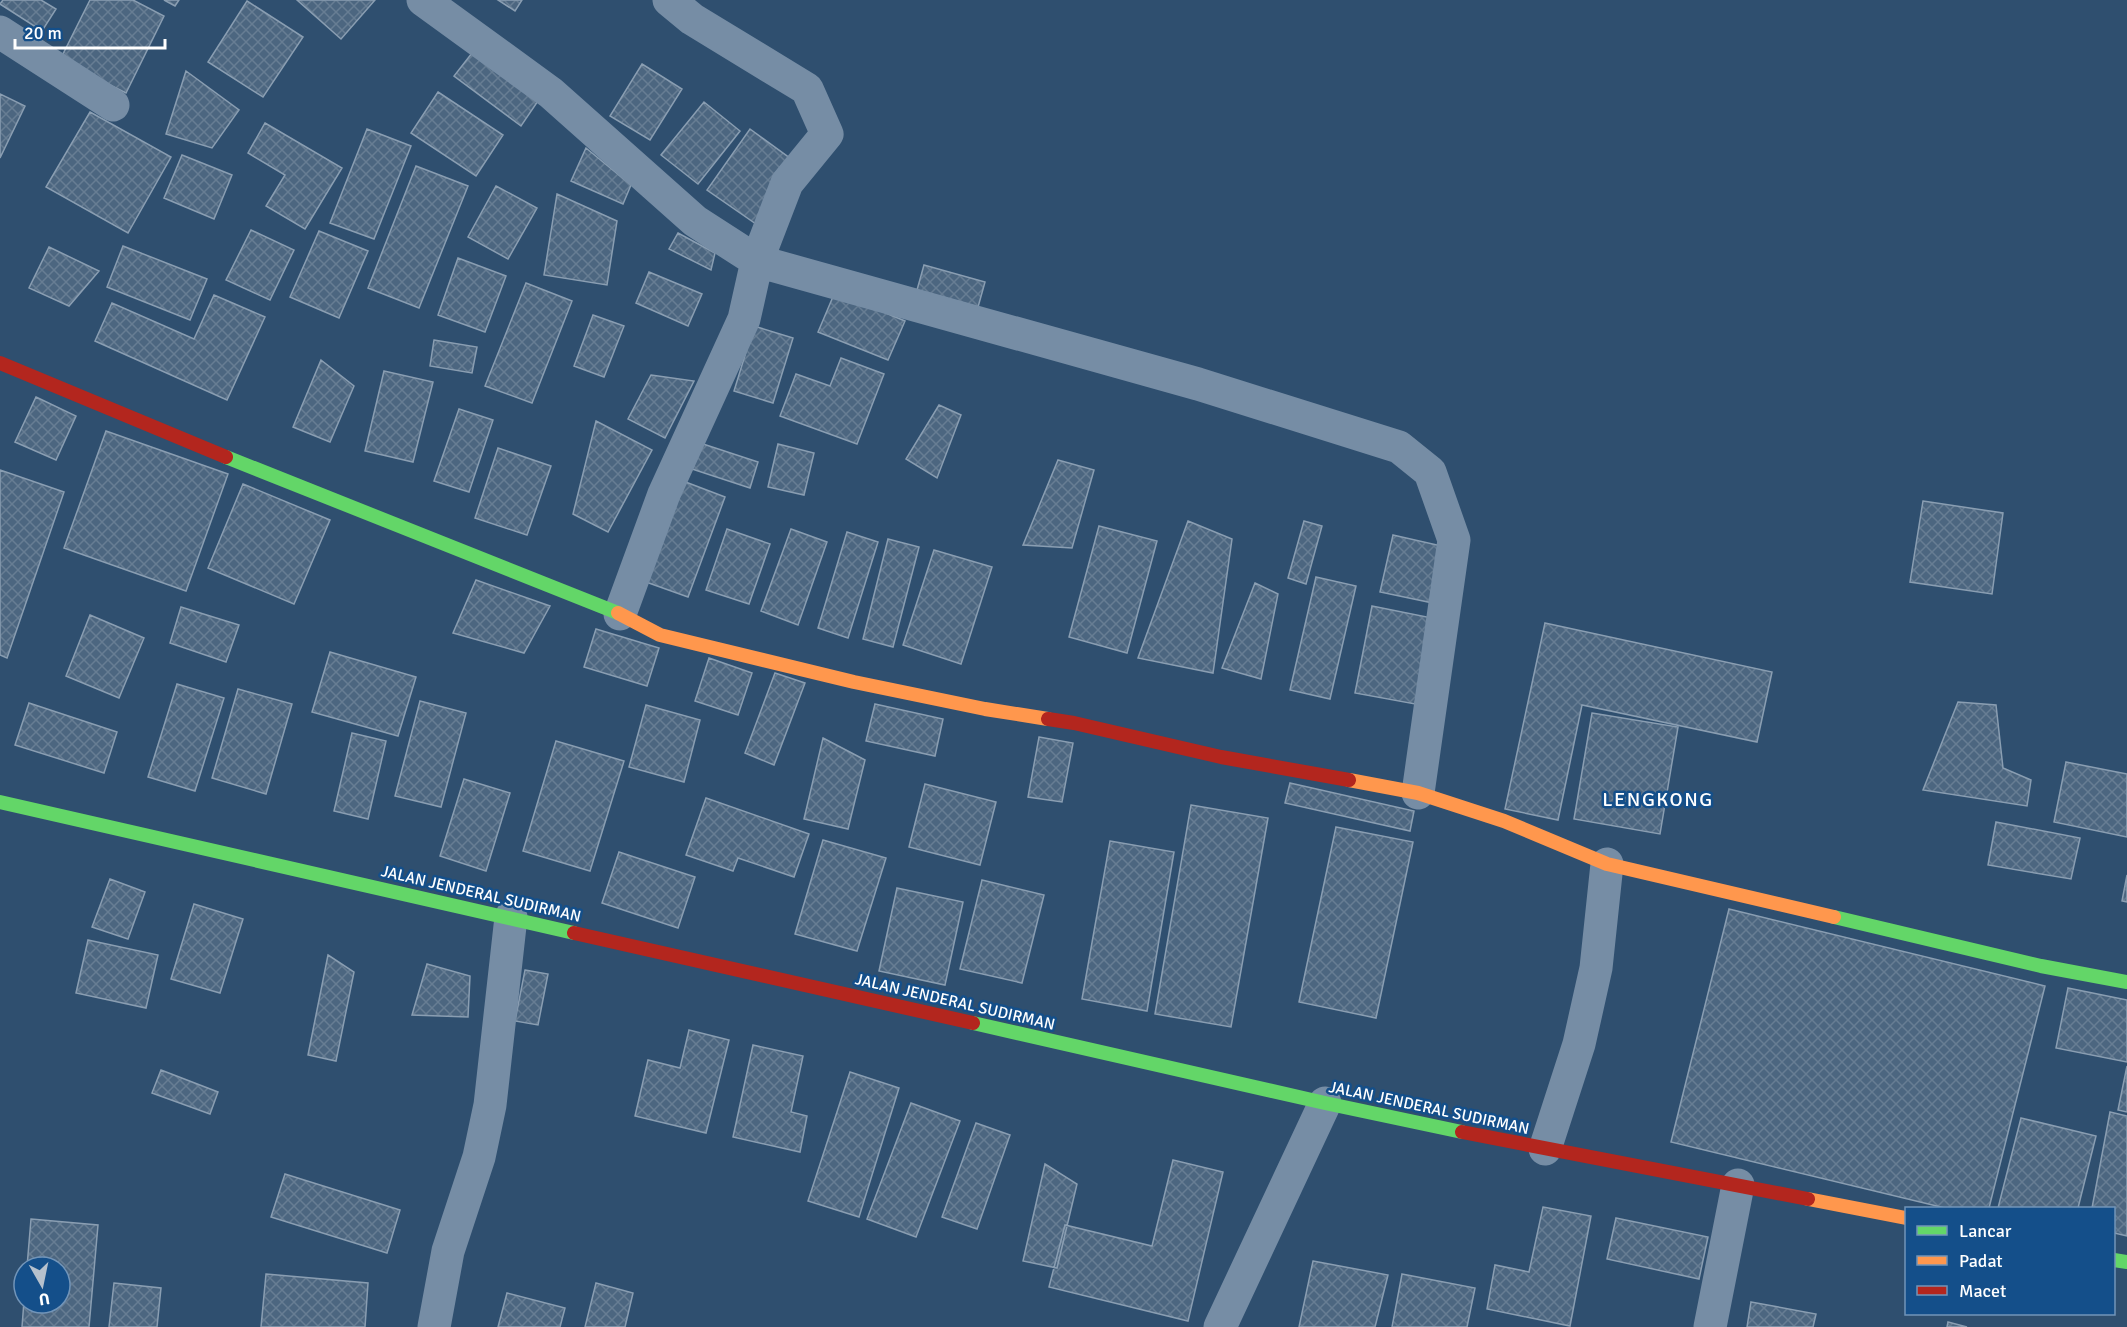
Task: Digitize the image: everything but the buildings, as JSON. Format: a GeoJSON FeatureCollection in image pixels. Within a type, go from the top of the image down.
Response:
{"type":"FeatureCollection","features":[{"type":"Feature","properties":{"kind":"street"},"geometry":{"type":"LineString","coordinates":[[423,0],[551,93],[695,221],[757,261],[1197,384],[1399,447],[1430,472],[1454,540],[1418,793]]}},
{"type":"Feature","properties":{"kind":"street"},"geometry":{"type":"LineString","coordinates":[[620,614],[664,494],[744,319],[757,261],[787,183],[827,134],[807,89],[692,20],[669,0]]}},
{"type":"Feature","properties":{"kind":"street"},"geometry":{"type":"LineString","coordinates":[[0,32],[113,105]]}},
{"type":"Feature","properties":{"kind":"street"},"geometry":{"type":"LineString","coordinates":[[0,363],[154,428],[620,614],[660,635],[854,682],[985,709],[1074,723],[1221,757],[1418,793],[1504,821],[1607,864],[2042,966],[2127,982]]}},
{"type":"Feature","properties":{"kind":"street","name":"JALAN JENDERAL SUDIRMAN"},"geometry":{"type":"LineString","coordinates":[[0,802],[1325,1103],[1545,1149],[1905,1218]]}},
{"type":"Feature","properties":{"kind":"street"},"geometry":{"type":"LineString","coordinates":[[1545,1149],[1579,1044],[1596,968],[1607,864]]}},
{"type":"Feature","properties":{"kind":"street"},"geometry":{"type":"LineString","coordinates":[[434,1327],[448,1251],[479,1157],[490,1105],[511,917]]}},
{"type":"Feature","properties":{"kind":"street"},"geometry":{"type":"LineString","coordinates":[[1220,1327],[1325,1103]]}},
{"type":"Feature","properties":{"kind":"street"},"geometry":{"type":"LineString","coordinates":[[1710,1327],[1738,1185]]}},
{"type":"Feature","properties":{"kind":"traffic: fast"},"geometry":{"type":"LineString","coordinates":[[226,457],[618,613]]}},
{"type":"Feature","properties":{"kind":"traffic: fast"},"geometry":{"type":"LineString","coordinates":[[0,802],[574,933]]}},
{"type":"Feature","properties":{"kind":"traffic: fast"},"geometry":{"type":"LineString","coordinates":[[1834,917],[2041,966],[2127,982]]}},
{"type":"Feature","properties":{"kind":"traffic: fast"},"geometry":{"type":"LineString","coordinates":[[973,1023],[1462,1132]]}},
{"type":"Feature","properties":{"kind":"traffic: fast"},"geometry":{"type":"LineString","coordinates":[[2115,1260],[2127,1262]]}},
{"type":"Feature","properties":{"kind":"traffic: slow"},"geometry":{"type":"LineString","coordinates":[[618,613],[660,635],[854,682],[985,709],[1048,719]]}},
{"type":"Feature","properties":{"kind":"traffic: slow"},"geometry":{"type":"LineString","coordinates":[[1349,780],[1418,793],[1504,821],[1607,864],[1834,917]]}},
{"type":"Feature","properties":{"kind":"traffic: slow"},"geometry":{"type":"LineString","coordinates":[[1808,1199],[1905,1218]]}},
{"type":"Feature","properties":{"kind":"traffic: jam"},"geometry":{"type":"LineString","coordinates":[[0,363],[226,457]]}},
{"type":"Feature","properties":{"kind":"traffic: jam"},"geometry":{"type":"LineString","coordinates":[[1048,719],[1221,757],[1349,780]]}},
{"type":"Feature","properties":{"kind":"traffic: jam"},"geometry":{"type":"LineString","coordinates":[[574,933],[973,1023]]}},
{"type":"Feature","properties":{"kind":"traffic: jam"},"geometry":{"type":"LineString","coordinates":[[1462,1132],[1808,1199]]}},
{"type":"Feature","properties":{"kind":"district","name":"LENGKONG"},"geometry":{"type":"Point","coordinates":[1658,799]}}]}
